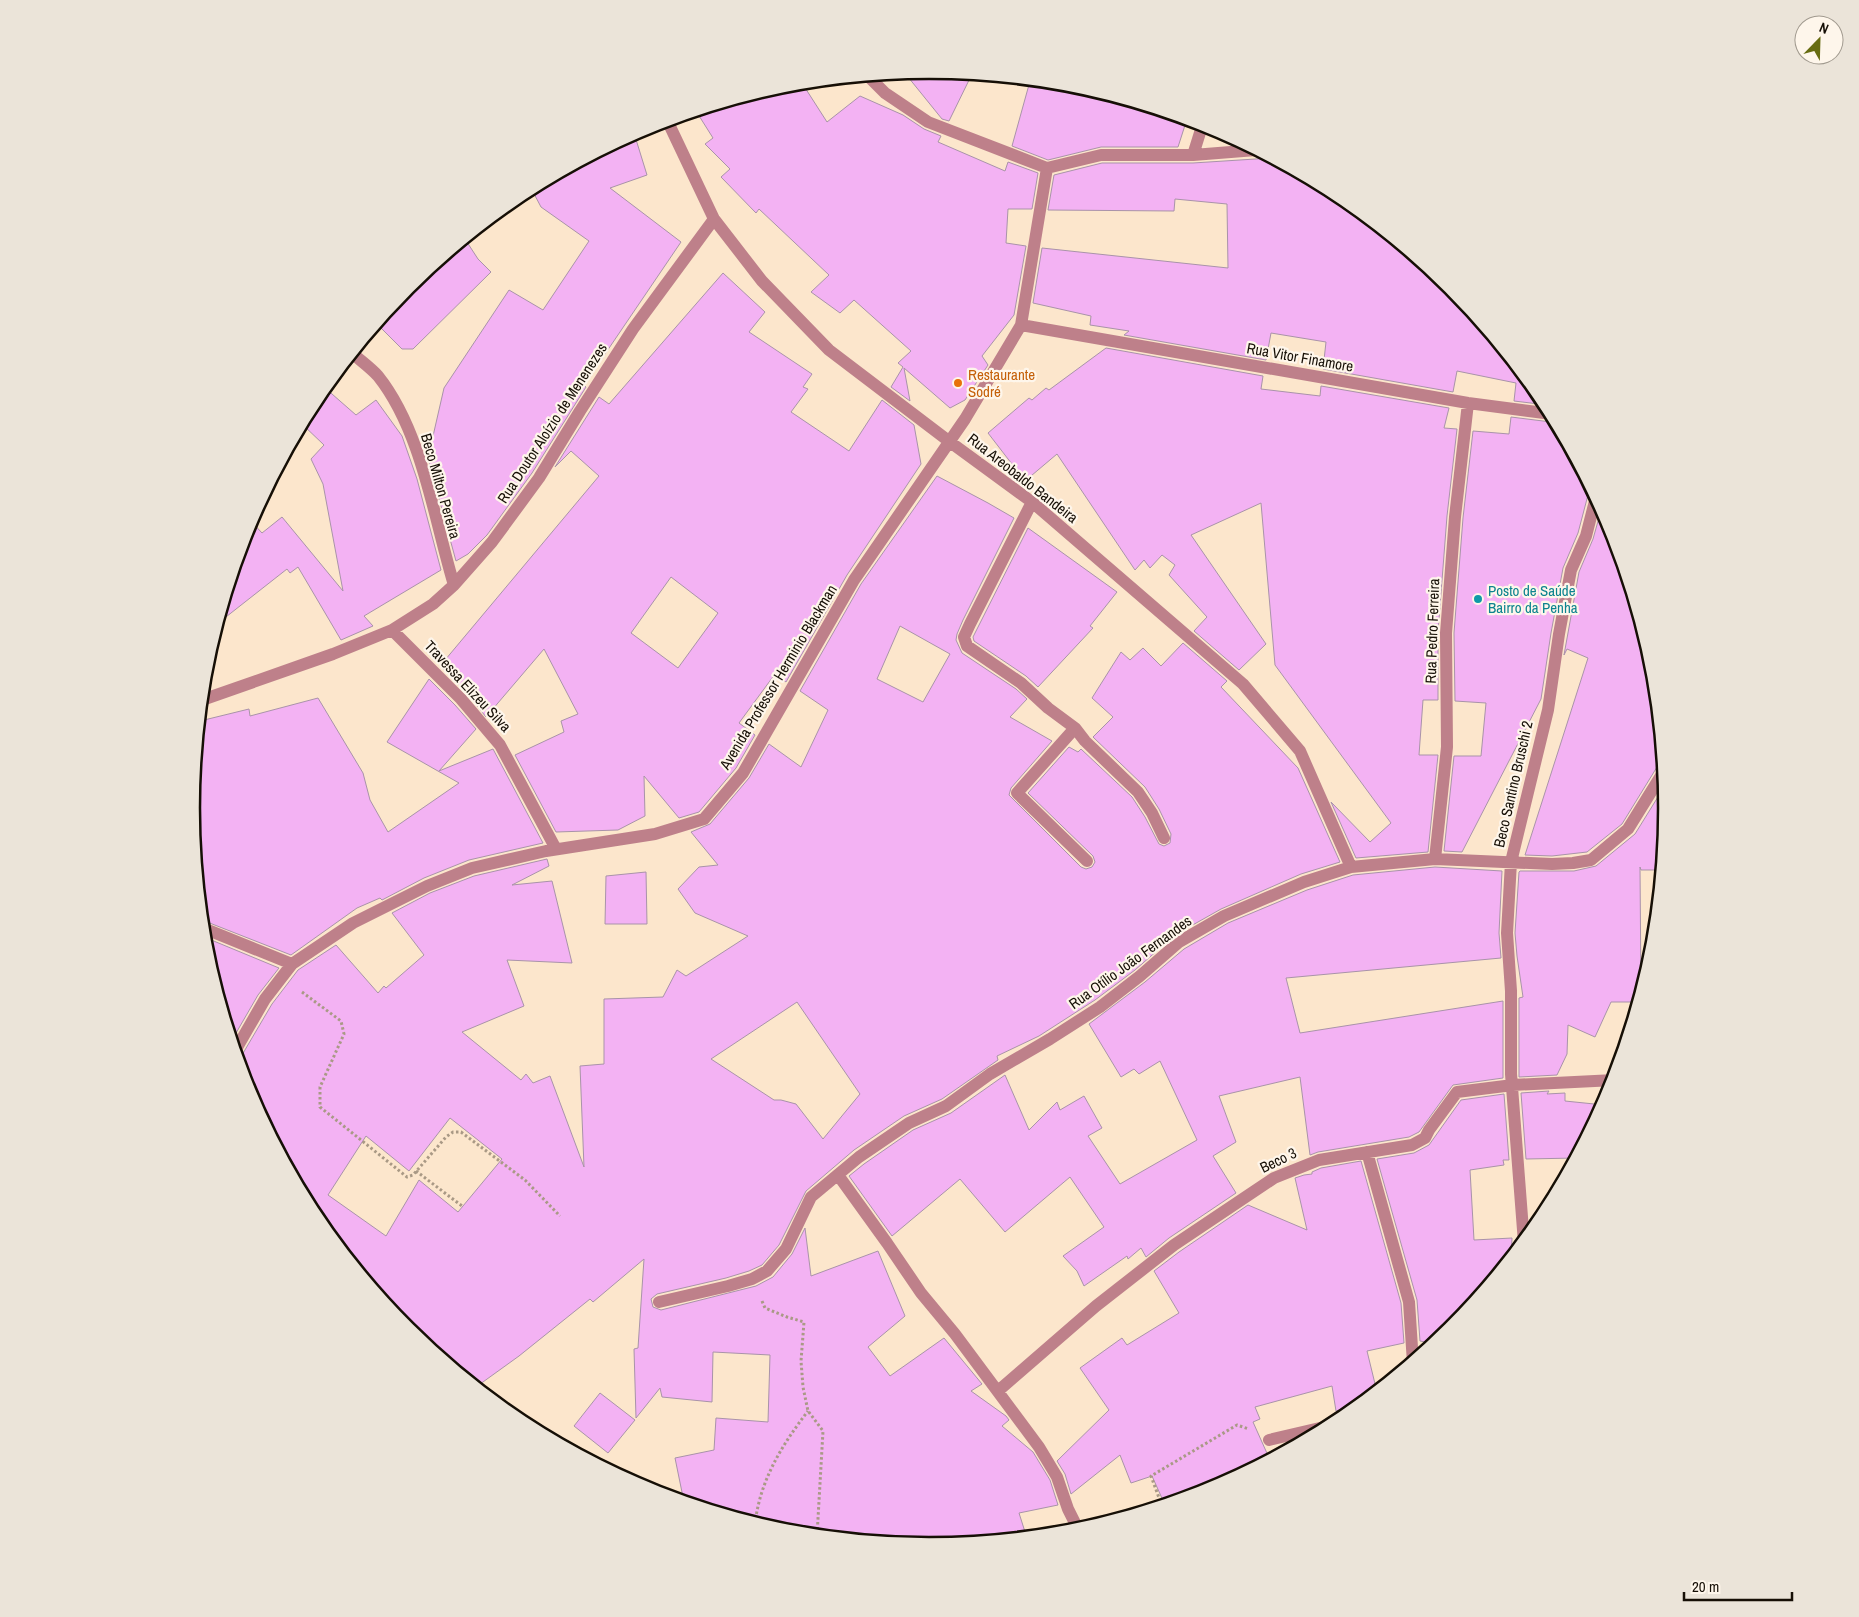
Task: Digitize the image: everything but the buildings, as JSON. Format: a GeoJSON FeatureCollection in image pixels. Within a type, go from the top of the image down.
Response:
{"type":"FeatureCollection","features":[{"type":"Feature","properties":{"kind":"street"},"geometry":{"type":"LineString","coordinates":[[873,81],[884,93],[928,122],[1047,168],[1101,155],[1193,155],[1245,151]]}},
{"type":"Feature","properties":{"kind":"street","name":"Rua Areobaldo Bandeira"},"geometry":{"type":"LineString","coordinates":[[671,126],[714,219],[762,281],[829,350],[1032,502],[1243,684],[1300,751],[1351,867]]}},
{"type":"Feature","properties":{"kind":"street"},"geometry":{"type":"LineString","coordinates":[[1193,155],[1201,131]]}},
{"type":"Feature","properties":{"kind":"street","name":"Avenida Professor Herminio Blackman"},"geometry":{"type":"LineString","coordinates":[[239,1045],[265,999],[292,964],[353,923],[427,886],[472,868],[556,849],[655,834],[704,819],[743,773],[854,580],[950,442],[1021,325],[1047,168]]}},
{"type":"Feature","properties":{"kind":"street","name":"Rua Doutor Aloízio de Menenezes"},"geometry":{"type":"LineString","coordinates":[[209,698],[333,654],[392,630],[433,604],[454,585],[492,542],[539,478],[633,329],[714,219]]}},
{"type":"Feature","properties":{"kind":"street","name":"Rua Vitor Finamore"},"geometry":{"type":"LineString","coordinates":[[1021,325],[1468,403],[1540,409]]}},
{"type":"Feature","properties":{"kind":"street","name":"Beco Milton Pereira"},"geometry":{"type":"LineString","coordinates":[[357,357],[378,376],[401,412],[419,459],[454,585]]}},
{"type":"Feature","properties":{"kind":"street","name":"Rua Pedro Ferreira"},"geometry":{"type":"LineString","coordinates":[[1435,859],[1447,747],[1446,633],[1468,403]]}},
{"type":"Feature","properties":{"kind":"street"},"geometry":{"type":"LineString","coordinates":[[1032,502],[964,637],[967,646],[1020,683],[1048,708],[1075,728],[1085,741],[1138,792],[1152,813],[1164,838]]}},
{"type":"Feature","properties":{"kind":"street","name":"Beco Santino Bruschi 2"},"geometry":{"type":"LineString","coordinates":[[1523,1232],[1511,1074],[1511,991],[1507,933],[1511,862],[1548,710],[1571,570],[1586,536],[1594,507]]}},
{"type":"Feature","properties":{"kind":"street","name":"Travessa Elizeu Silva"},"geometry":{"type":"LineString","coordinates":[[392,630],[461,699],[500,745],[556,849]]}},
{"type":"Feature","properties":{"kind":"street"},"geometry":{"type":"LineString","coordinates":[[1075,728],[1017,793],[1087,861]]}},
{"type":"Feature","properties":{"kind":"street","name":"Rua Otílio João Fernandes"},"geometry":{"type":"LineString","coordinates":[[659,1302],[728,1286],[767,1271],[786,1249],[811,1197],[859,1158],[909,1123],[946,1106],[990,1074],[1050,1040],[1100,1007],[1187,938],[1224,916],[1304,882],[1351,867],[1435,859],[1573,863],[1591,860],[1628,829],[1658,780]]}},
{"type":"Feature","properties":{"kind":"street"},"geometry":{"type":"LineString","coordinates":[[211,931],[292,964]]}},
{"type":"Feature","properties":{"kind":"street","name":"Beco 3"},"geometry":{"type":"LineString","coordinates":[[998,1391],[1096,1306],[1167,1251],[1274,1178],[1319,1160],[1412,1145],[1425,1138],[1457,1092],[1513,1085],[1607,1080]]}},
{"type":"Feature","properties":{"kind":"street"},"geometry":{"type":"LineString","coordinates":[[1367,1152],[1409,1302],[1413,1356]]}},
{"type":"Feature","properties":{"kind":"street"},"geometry":{"type":"LineString","coordinates":[[838,1175],[921,1293],[955,1334],[1039,1447],[1057,1476],[1068,1509],[1076,1523]]}},
{"type":"Feature","properties":{"kind":"street"},"geometry":{"type":"LineString","coordinates":[[1268,1440],[1310,1430]]}},
{"type":"Feature","properties":{"kind":"path"},"geometry":{"type":"LineString","coordinates":[[281,977],[341,1021],[344,1034],[320,1087],[320,1107],[406,1177],[413,1175],[452,1132],[461,1132],[525,1180],[560,1216]]}},
{"type":"Feature","properties":{"kind":"path"},"geometry":{"type":"LineString","coordinates":[[416,1171],[462,1206]]}},
{"type":"Feature","properties":{"kind":"path"},"geometry":{"type":"LineString","coordinates":[[752,1278],[765,1308],[787,1318],[804,1322],[801,1361],[808,1411],[823,1431],[817,1529]]}},
{"type":"Feature","properties":{"kind":"path"},"geometry":{"type":"LineString","coordinates":[[757,1517],[764,1484],[777,1454],[808,1411]]}},
{"type":"Feature","properties":{"kind":"path"},"geometry":{"type":"LineString","coordinates":[[1160,1501],[1151,1476],[1237,1425],[1252,1430],[1268,1440]]}},
{"type":"Feature","properties":{"kind":"place","name":"Restaurante Sodré"},"geometry":{"type":"Point","coordinates":[958,383]}},
{"type":"Feature","properties":{"kind":"place","name":"Posto de Saúde Bairro da Penha"},"geometry":{"type":"Point","coordinates":[1478,599]}}]}
